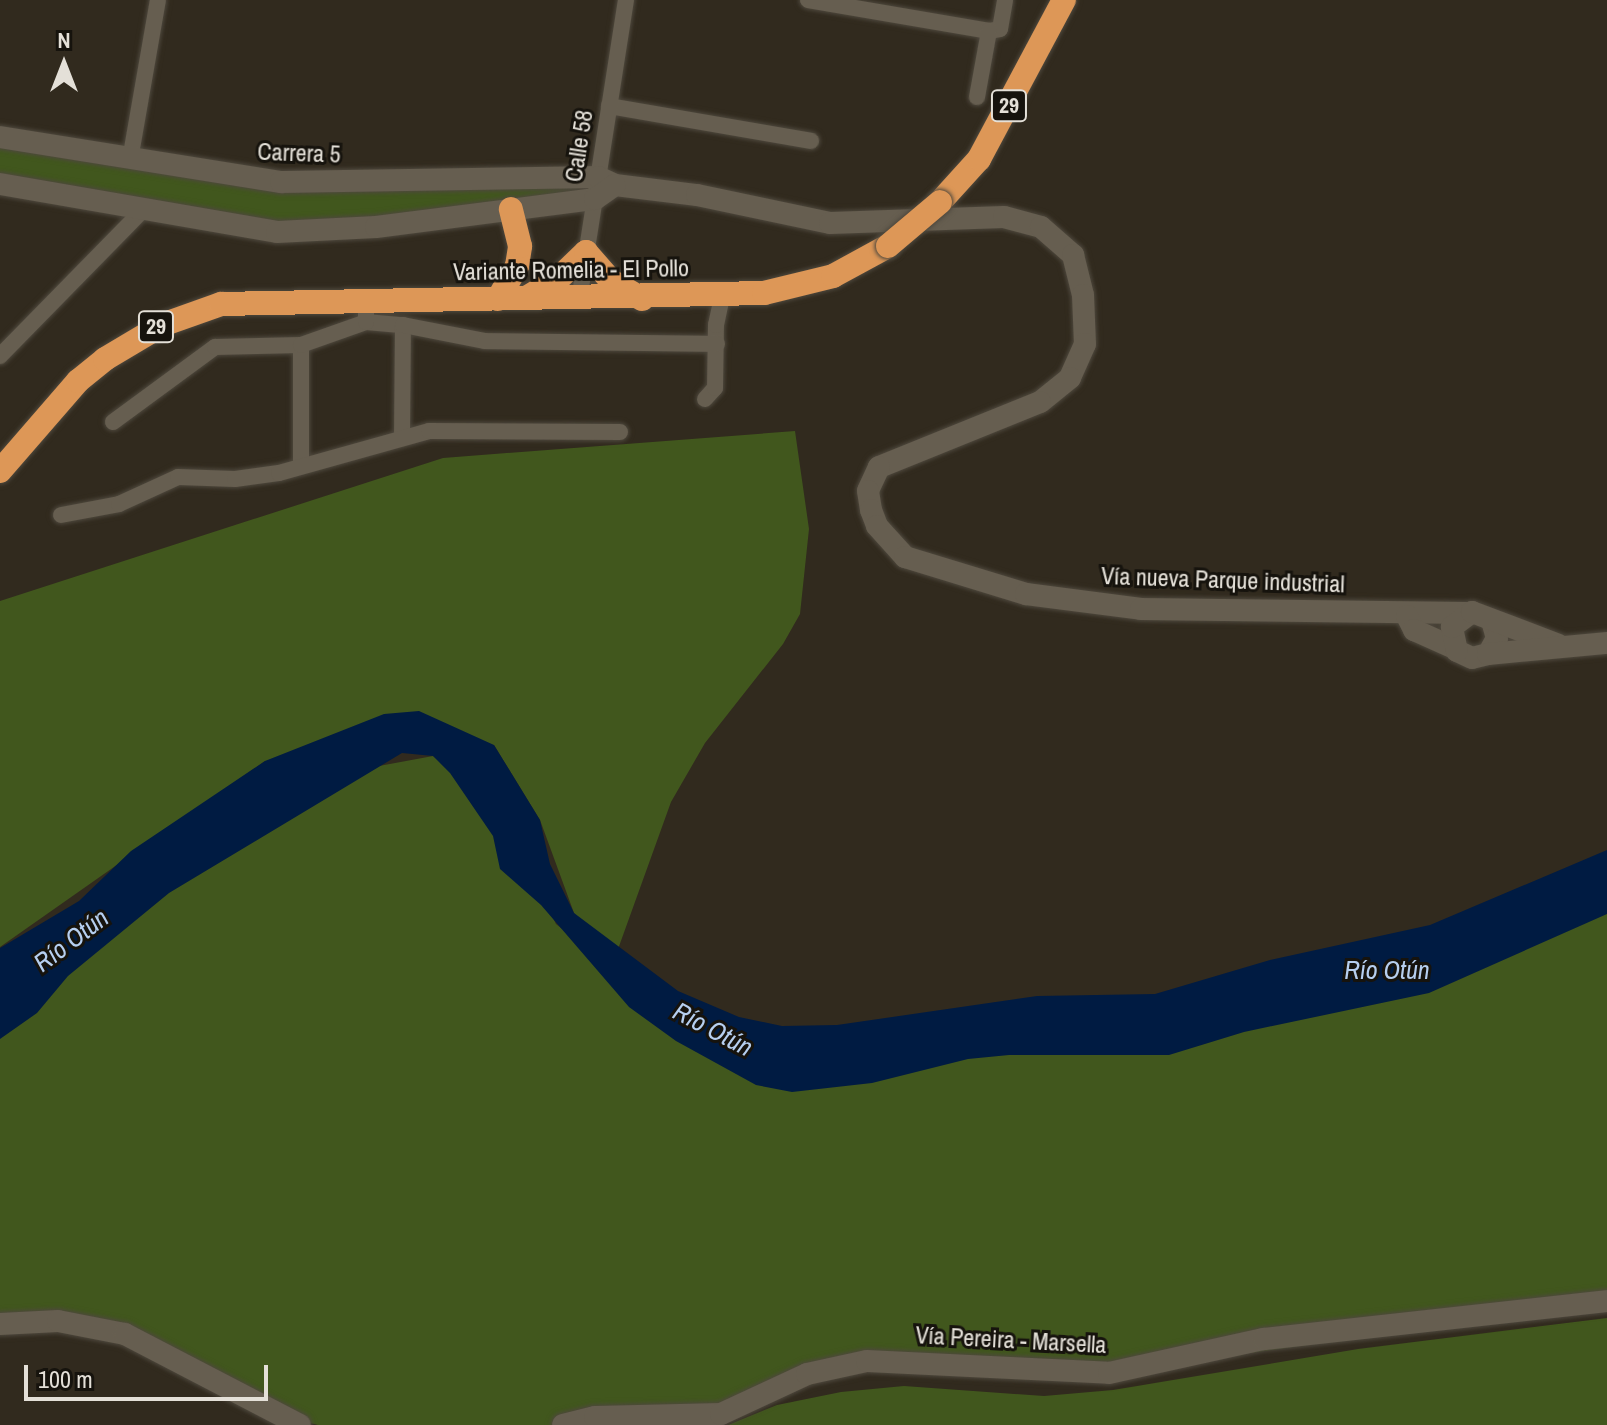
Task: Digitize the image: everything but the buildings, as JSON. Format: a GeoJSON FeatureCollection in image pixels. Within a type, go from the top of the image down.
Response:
{"type":"FeatureCollection","features":[{"type":"Feature","properties":{"kind":"highway","name":"Variante Romelia - El Pollo"},"geometry":{"type":"LineString","coordinates":[[0,471],[78,381],[162,325],[221,304],[256,299],[366,311],[498,299],[722,296],[799,288],[843,271],[888,246],[940,202],[979,159],[1064,0]]}},
{"type":"Feature","properties":{"kind":"highway"},"geometry":{"type":"LineString","coordinates":[[498,299],[517,266],[520,246],[511,209]]}},
{"type":"Feature","properties":{"kind":"highway"},"geometry":{"type":"LineString","coordinates":[[524,299],[558,279],[586,252],[611,281],[644,299]]}},
{"type":"Feature","properties":{"kind":"main road","name":"Carrera 5"},"geometry":{"type":"LineString","coordinates":[[0,137],[281,182],[603,187]]}},
{"type":"Feature","properties":{"kind":"main road"},"geometry":{"type":"LineString","coordinates":[[0,184],[277,232],[376,227],[511,209],[603,187]]}},
{"type":"Feature","properties":{"kind":"main road","name":"Vía nueva Parque industrial"},"geometry":{"type":"LineString","coordinates":[[603,187],[697,195],[830,223],[1004,217],[1041,227],[1073,255],[1083,295],[1085,344],[1070,378],[1040,402],[879,467],[868,491],[871,510],[877,526],[905,557],[1026,594],[1141,609],[1347,609],[1407,616],[1468,613],[1559,645]]}},
{"type":"Feature","properties":{"kind":"main road"},"geometry":{"type":"LineString","coordinates":[[1454,648],[1452,627],[1468,613]]}},
{"type":"Feature","properties":{"kind":"main road","name":"Vía nueva Parque industrial"},"geometry":{"type":"LineString","coordinates":[[1407,616],[1414,630],[1472,658],[1488,654],[1528,653],[1559,645],[1607,643]]}},
{"type":"Feature","properties":{"kind":"main road"},"geometry":{"type":"LineString","coordinates":[[1488,654],[1497,638],[1492,621]]}},
{"type":"Feature","properties":{"kind":"main road","name":"Vía Pereira - Marsella"},"geometry":{"type":"LineString","coordinates":[[563,1425],[595,1417],[721,1414],[807,1374],[867,1361],[1109,1373],[1264,1339],[1607,1301]]}},
{"type":"Feature","properties":{"kind":"main road"},"geometry":{"type":"LineString","coordinates":[[0,1324],[58,1321],[125,1334],[300,1425]]}},
{"type":"Feature","properties":{"kind":"street"},"geometry":{"type":"LineString","coordinates":[[130,160],[158,0]]}},
{"type":"Feature","properties":{"kind":"street","name":"Calle 58"},"geometry":{"type":"LineString","coordinates":[[579,300],[586,252],[603,187],[609,106],[626,0]]}},
{"type":"Feature","properties":{"kind":"street"},"geometry":{"type":"LineString","coordinates":[[808,0],[989,31],[1000,29],[1005,0]]}},
{"type":"Feature","properties":{"kind":"street"},"geometry":{"type":"LineString","coordinates":[[977,97],[989,31]]}},
{"type":"Feature","properties":{"kind":"street"},"geometry":{"type":"LineString","coordinates":[[609,106],[811,141]]}},
{"type":"Feature","properties":{"kind":"street"},"geometry":{"type":"LineString","coordinates":[[0,356],[145,208]]}},
{"type":"Feature","properties":{"kind":"street"},"geometry":{"type":"LineString","coordinates":[[705,399],[715,388],[722,296]]}},
{"type":"Feature","properties":{"kind":"street"},"geometry":{"type":"LineString","coordinates":[[113,422],[215,347],[301,345],[366,311],[403,325],[485,341],[717,344]]}},
{"type":"Feature","properties":{"kind":"street"},"geometry":{"type":"LineString","coordinates":[[402,436],[403,325]]}},
{"type":"Feature","properties":{"kind":"street"},"geometry":{"type":"LineString","coordinates":[[301,345],[301,466]]}},
{"type":"Feature","properties":{"kind":"street"},"geometry":{"type":"LineString","coordinates":[[61,515],[119,504],[178,477],[235,479],[301,466],[429,431],[620,432]]}},
{"type":"Feature","properties":{"kind":"green space"},"geometry":{"type":"Polygon","coordinates":[[[0,137],[281,182],[598,177],[595,199],[277,232],[0,184],[0,137]]]}},
{"type":"Feature","properties":{"kind":"green space"},"geometry":{"type":"Polygon","coordinates":[[[795,431],[809,529],[800,614],[783,644],[705,743],[671,802],[613,963],[574,913],[540,820],[494,745],[265,761],[0,947],[0,601],[443,458],[795,431]]]}},
{"type":"Feature","properties":{"kind":"green space"},"geometry":{"type":"Polygon","coordinates":[[[433,756],[496,803],[556,924],[742,1074],[1131,1024],[1607,881],[1607,1303],[1109,1373],[869,1361],[749,1402],[577,1425],[318,1425],[281,1416],[151,1348],[58,1321],[0,1332],[0,993],[379,766],[433,756]]]}},
{"type":"Feature","properties":{"kind":"green space"},"geometry":{"type":"Polygon","coordinates":[[[1607,1318],[1607,1425],[728,1425],[777,1405],[841,1392],[904,1386],[1044,1396],[1113,1390],[1358,1349],[1607,1318]]]}},
{"type":"Feature","properties":{"kind":"water","name":"Río Otún"},"geometry":{"type":"Polygon","coordinates":[[[419,711],[494,745],[540,820],[550,864],[574,913],[678,991],[739,1017],[782,1026],[837,1025],[1037,996],[1155,994],[1270,960],[1430,925],[1607,850],[1607,914],[1429,993],[1244,1032],[1169,1055],[1009,1055],[968,1059],[872,1083],[792,1092],[756,1085],[676,1041],[629,1007],[541,905],[500,869],[493,836],[450,773],[433,756],[402,753],[169,893],[68,976],[37,1013],[0,1039],[0,948],[79,901],[131,851],[265,761],[384,714],[419,711]]]}}]}
